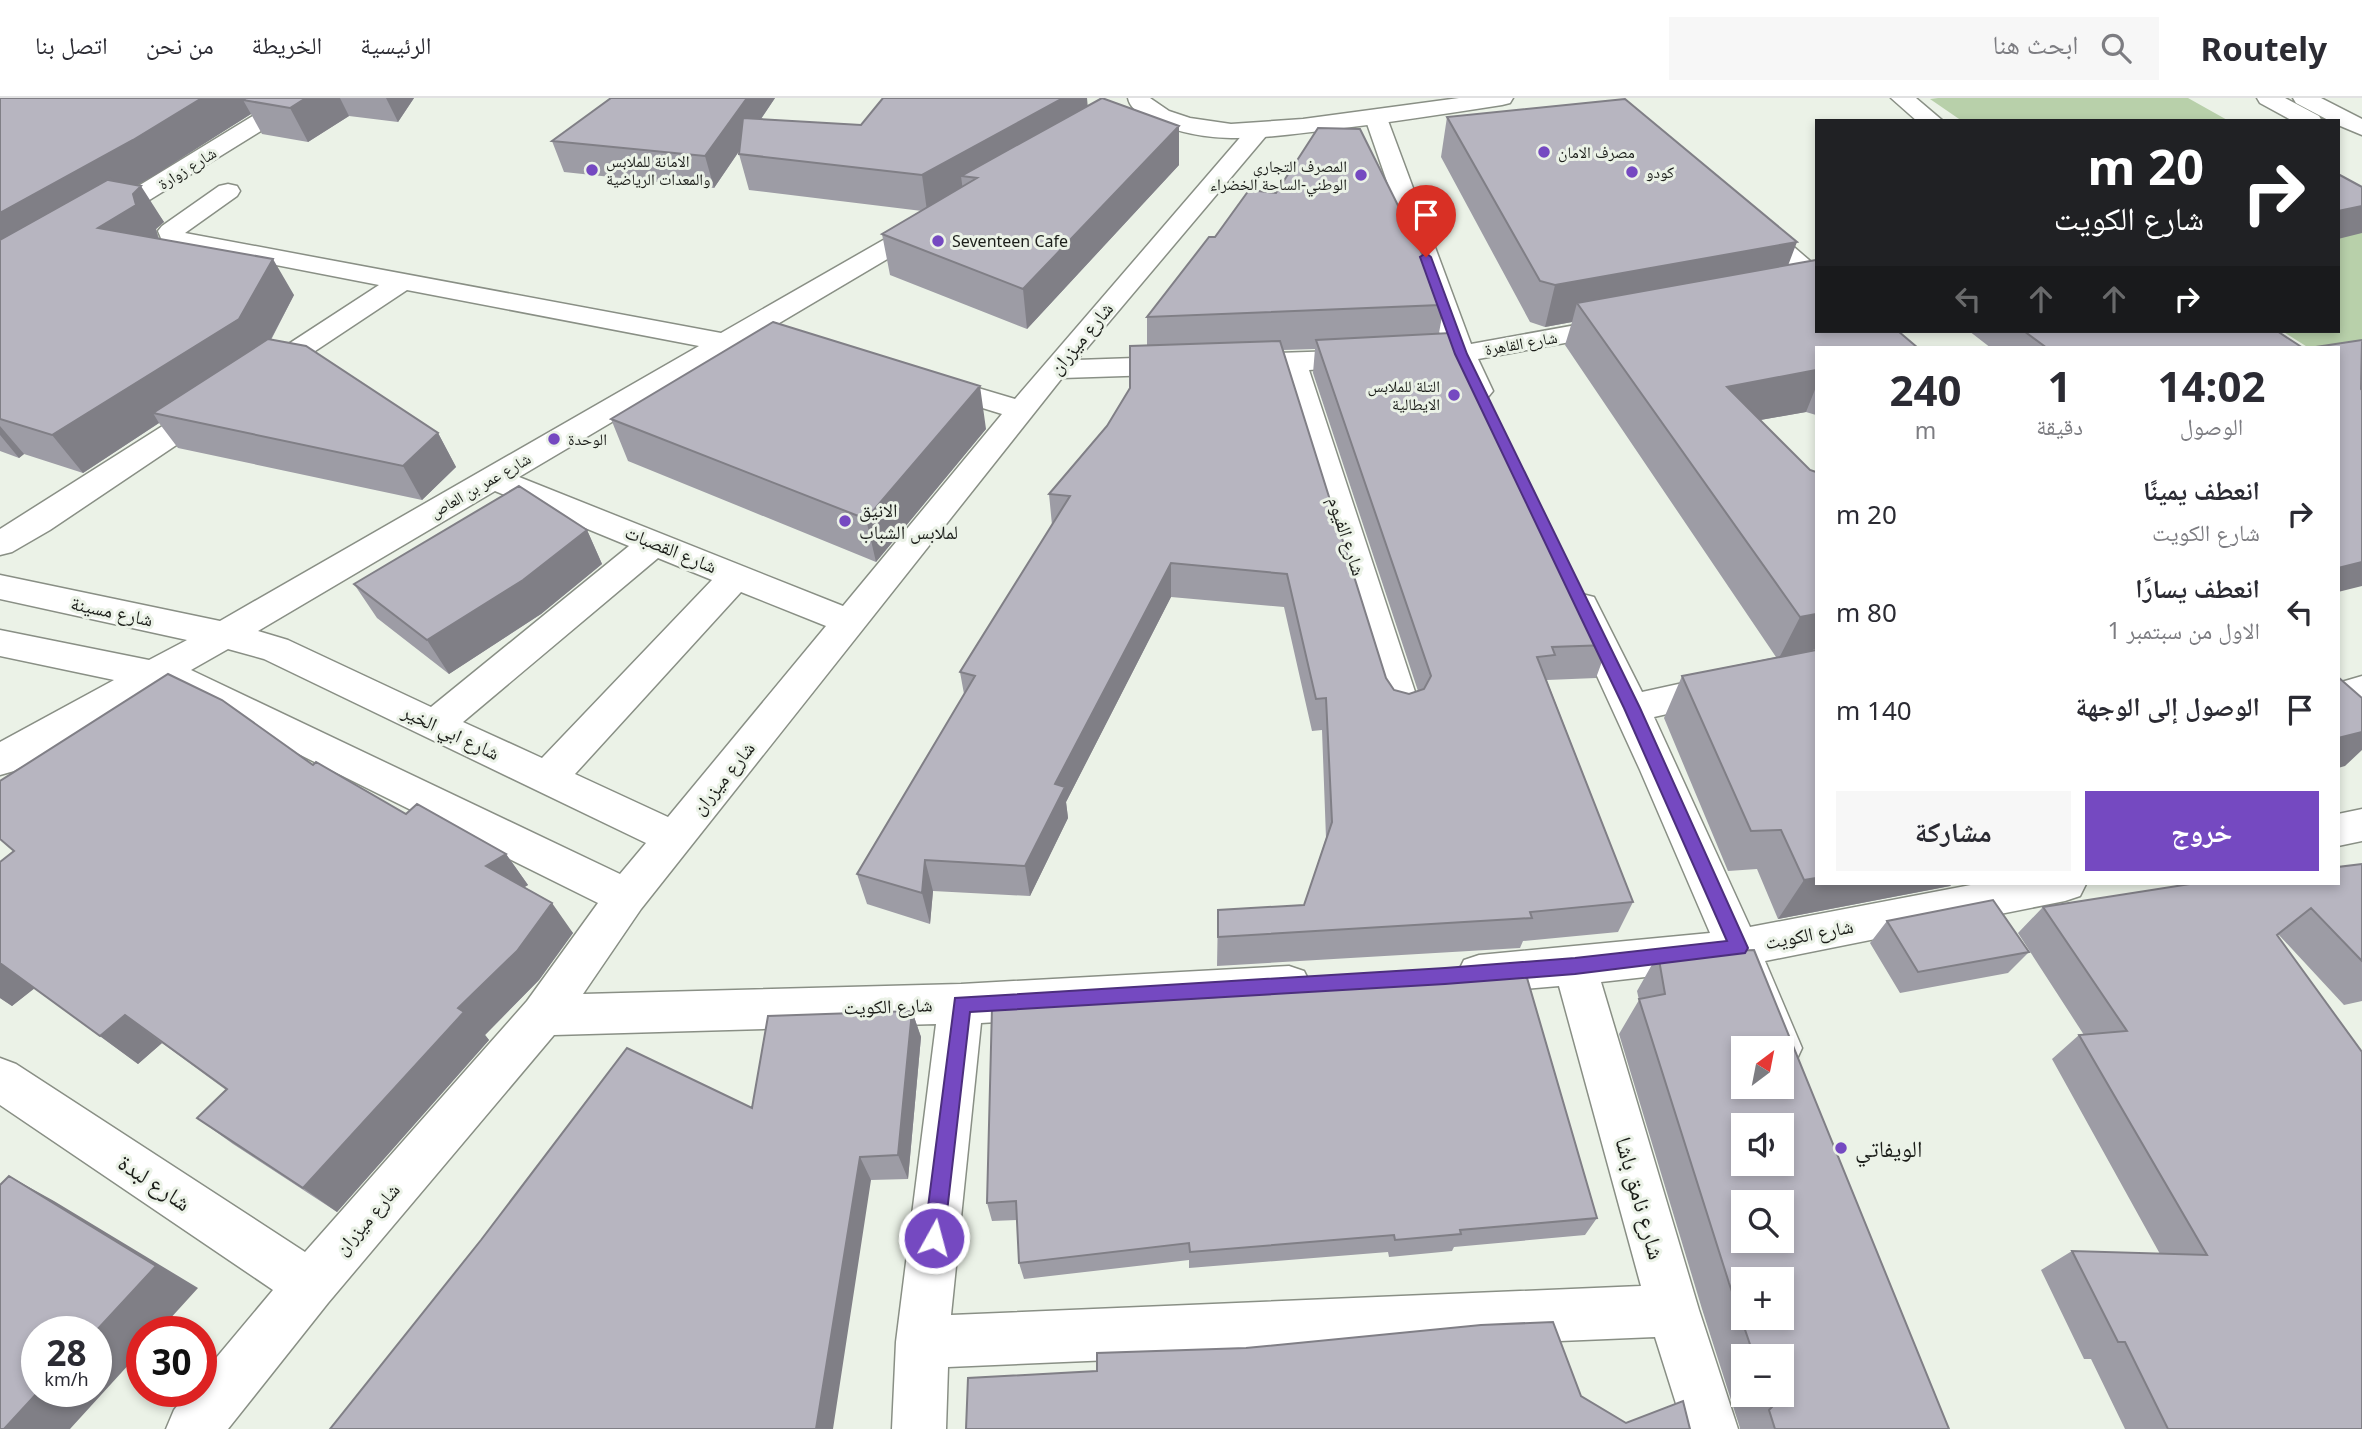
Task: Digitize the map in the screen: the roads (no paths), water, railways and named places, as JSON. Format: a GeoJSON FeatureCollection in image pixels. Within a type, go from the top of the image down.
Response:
{"type":"FeatureCollection","features":[{"type":"Feature","properties":{"kind":"street","name":"شارع زوارة"},"geometry":{"type":"LineString","coordinates":[[75,234],[165,182],[298,98]]}},
{"type":"Feature","properties":{"kind":"street"},"geometry":{"type":"LineString","coordinates":[[1132,106],[1191,125],[1219,130],[1258,131],[1376,118],[1502,98]]}},
{"type":"Feature","properties":{"kind":"street"},"geometry":{"type":"LineString","coordinates":[[1902,98],[1929,119]]}},
{"type":"Feature","properties":{"kind":"street"},"geometry":{"type":"LineString","coordinates":[[2268,98],[2307,119]]}},
{"type":"Feature","properties":{"kind":"street"},"geometry":{"type":"LineString","coordinates":[[2304,98],[2362,128]]}},
{"type":"Feature","properties":{"kind":"street"},"geometry":{"type":"LineString","coordinates":[[1376,118],[1461,354],[1490,414]]}},
{"type":"Feature","properties":{"kind":"street","name":"شارع ميزران"},"geometry":{"type":"LineString","coordinates":[[193,1429],[310,1285],[543,1015],[626,897],[1054,370],[1258,131]]}},
{"type":"Feature","properties":{"kind":"street"},"geometry":{"type":"LineString","coordinates":[[2340,136],[2362,148]]}},
{"type":"Feature","properties":{"kind":"street"},"geometry":{"type":"LineString","coordinates":[[165,182],[228,191],[171,231],[172,238],[401,282],[736,334],[788,339]]}},
{"type":"Feature","properties":{"kind":"street"},"geometry":{"type":"LineString","coordinates":[[1735,209],[1815,278]]}},
{"type":"Feature","properties":{"kind":"street","name":"شارع عمر بن العاص"},"geometry":{"type":"LineString","coordinates":[[0,760],[225,635],[950,211]]}},
{"type":"Feature","properties":{"kind":"street"},"geometry":{"type":"LineString","coordinates":[[0,544],[38,522],[401,282]]}},
{"type":"Feature","properties":{"kind":"street","name":"شارع القاهرة"},"geometry":{"type":"LineString","coordinates":[[1054,370],[1292,363],[1461,354],[1652,318]]}},
{"type":"Feature","properties":{"kind":"street","name":"شارع الفيوم"},"geometry":{"type":"LineString","coordinates":[[1292,363],[1402,710]]}},
{"type":"Feature","properties":{"kind":"street"},"geometry":{"type":"LineString","coordinates":[[904,374],[1021,410]]}},
{"type":"Feature","properties":{"kind":"street","name":"شارع القصبات"},"geometry":{"type":"LineString","coordinates":[[491,478],[850,621]]}},
{"type":"Feature","properties":{"kind":"street"},"geometry":{"type":"LineString","coordinates":[[435,724],[654,542]]}},
{"type":"Feature","properties":{"kind":"street"},"geometry":{"type":"LineString","coordinates":[[548,777],[737,575]]}},
{"type":"Feature","properties":{"kind":"street"},"geometry":{"type":"LineString","coordinates":[[1571,582],[1632,708],[1739,948],[1774,1036]]}},
{"type":"Feature","properties":{"kind":"street","name":"شارع مسينة"},"geometry":{"type":"LineString","coordinates":[[0,587],[225,635]]}},
{"type":"Feature","properties":{"kind":"street","name":"شارع ابي الخير"},"geometry":{"type":"LineString","coordinates":[[225,635],[275,649],[674,838]]}},
{"type":"Feature","properties":{"kind":"street"},"geometry":{"type":"LineString","coordinates":[[0,643],[185,681],[626,897]]}},
{"type":"Feature","properties":{"kind":"street"},"geometry":{"type":"LineString","coordinates":[[1632,708],[1815,667]]}},
{"type":"Feature","properties":{"kind":"street"},"geometry":{"type":"LineString","coordinates":[[2341,718],[2362,690]]}},
{"type":"Feature","properties":{"kind":"street"},"geometry":{"type":"LineString","coordinates":[[2340,830],[2362,825]]}},
{"type":"Feature","properties":{"kind":"street","name":"شارع الكويت"},"geometry":{"type":"LineString","coordinates":[[1445,976],[1575,966],[1739,948],[2060,885]]}},
{"type":"Feature","properties":{"kind":"street","name":"شارع نامق باشا"},"geometry":{"type":"LineString","coordinates":[[1575,966],[1673,1310],[1711,1429]]}},
{"type":"Feature","properties":{"kind":"street","name":"شارع الكويت"},"geometry":{"type":"LineString","coordinates":[[543,1015],[961,1004],[1334,982]]}},
{"type":"Feature","properties":{"kind":"street"},"geometry":{"type":"LineString","coordinates":[[919,1429],[922,1342],[961,1004]]}},
{"type":"Feature","properties":{"kind":"street","name":"شارع لبدة"},"geometry":{"type":"LineString","coordinates":[[0,1079],[310,1285]]}},
{"type":"Feature","properties":{"kind":"street"},"geometry":{"type":"LineString","coordinates":[[922,1342],[1673,1310]]}},
{"type":"Feature","properties":{"kind":"place","name":"مصرف الامان"},"geometry":{"type":"Point","coordinates":[1544,152]}},
{"type":"Feature","properties":{"kind":"place","name":"الامانة للملابس والمعدات الرياضية"},"geometry":{"type":"Point","coordinates":[592,170]}},
{"type":"Feature","properties":{"kind":"place","name":"كودو"},"geometry":{"type":"Point","coordinates":[1632,172]}},
{"type":"Feature","properties":{"kind":"place","name":"المصرف التجاري الوطني-الساحة الخضراء"},"geometry":{"type":"Point","coordinates":[1361,175]}},
{"type":"Feature","properties":{"kind":"place","name":"Seventeen Cafe"},"geometry":{"type":"Point","coordinates":[938,241]}},
{"type":"Feature","properties":{"kind":"place","name":"التلة للملابس الايطالية"},"geometry":{"type":"Point","coordinates":[1454,395]}},
{"type":"Feature","properties":{"kind":"place","name":"الوحدة"},"geometry":{"type":"Point","coordinates":[554,439]}},
{"type":"Feature","properties":{"kind":"place","name":"الانيق لملابس الشباب"},"geometry":{"type":"Point","coordinates":[845,521]}},
{"type":"Feature","properties":{"kind":"place","name":"الويفاتي"},"geometry":{"type":"Point","coordinates":[1841,1148]}}]}
